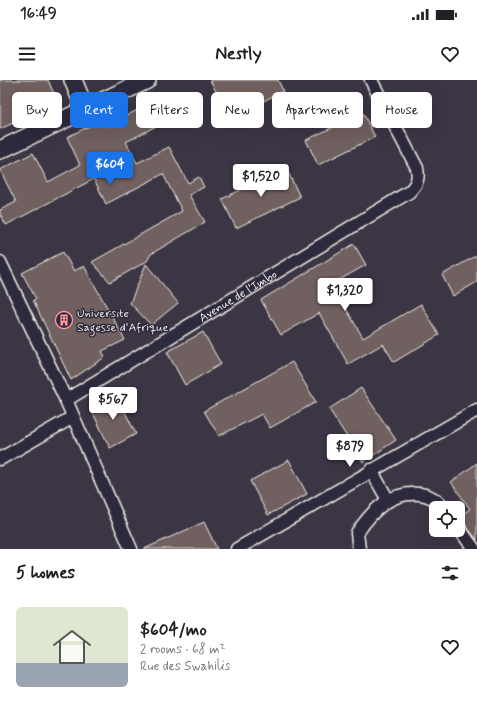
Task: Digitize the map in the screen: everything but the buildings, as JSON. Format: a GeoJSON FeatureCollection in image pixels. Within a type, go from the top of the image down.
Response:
{"type":"FeatureCollection","features":[{"type":"Feature","properties":{"kind":"street"},"geometry":{"type":"LineString","coordinates":[[73,80],[78,92]]}},
{"type":"Feature","properties":{"kind":"street"},"geometry":{"type":"LineString","coordinates":[[121,92],[147,80]]}},
{"type":"Feature","properties":{"kind":"street","name":"Avenue de l'Imbo"},"geometry":{"type":"LineString","coordinates":[[66,400],[409,192],[416,185],[418,177],[417,168],[371,80]]}},
{"type":"Feature","properties":{"kind":"street"},"geometry":{"type":"LineString","coordinates":[[0,150],[70,116]]}},
{"type":"Feature","properties":{"kind":"street"},"geometry":{"type":"LineString","coordinates":[[0,262],[66,400],[131,549]]}},
{"type":"Feature","properties":{"kind":"street"},"geometry":{"type":"LineString","coordinates":[[237,549],[371,470],[477,410]]}},
{"type":"Feature","properties":{"kind":"street"},"geometry":{"type":"LineString","coordinates":[[0,459],[73,416]]}},
{"type":"Feature","properties":{"kind":"street"},"geometry":{"type":"LineString","coordinates":[[371,470],[388,500]]}},
{"type":"Feature","properties":{"kind":"street"},"geometry":{"type":"LineString","coordinates":[[360,549],[357,533],[367,518],[388,500],[407,492],[428,495],[435,501]]}},
{"type":"Feature","properties":{"kind":"street"},"geometry":{"type":"LineString","coordinates":[[465,537],[474,549]]}},
{"type":"Feature","properties":{"kind":"place","name":"Universite Sagesse d'Afrique"},"geometry":{"type":"Point","coordinates":[64,320]}}]}
